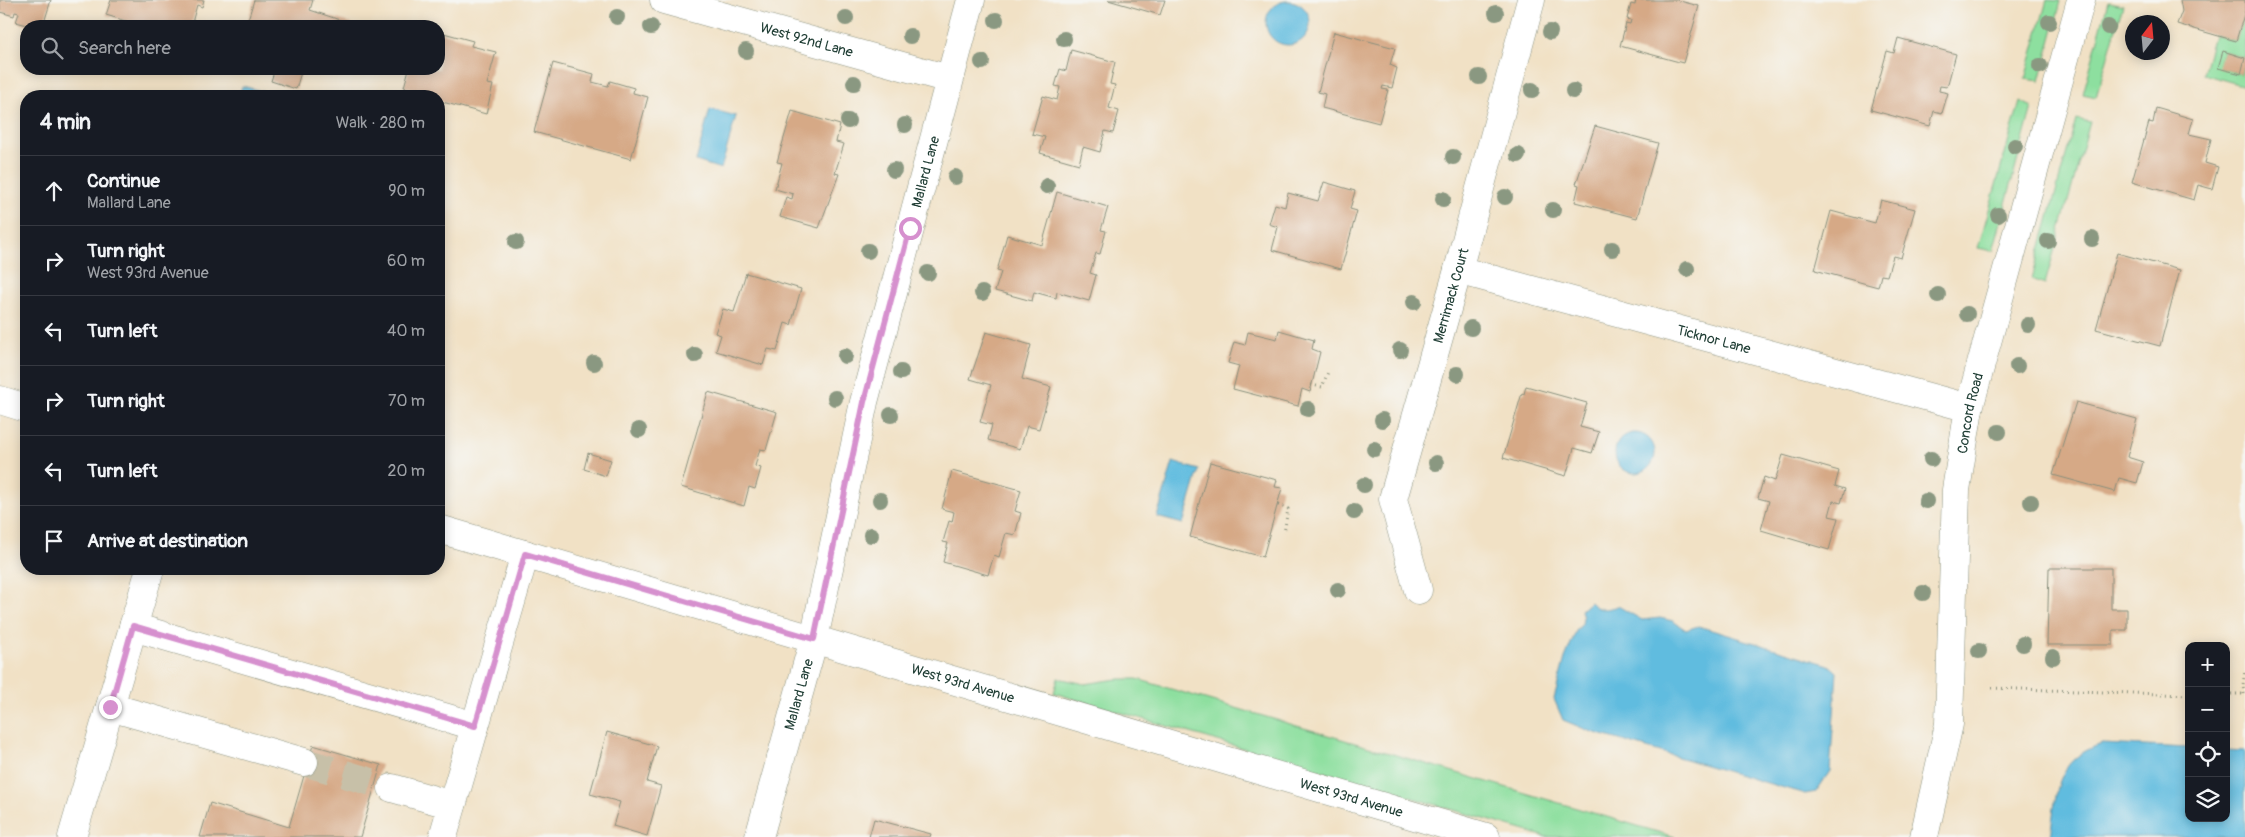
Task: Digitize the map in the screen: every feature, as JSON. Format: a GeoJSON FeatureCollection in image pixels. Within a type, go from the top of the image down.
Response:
{"type":"FeatureCollection","features":[{"type":"Feature","properties":{"kind":"street","name":"West 92nd Lane"},"geometry":{"type":"LineString","coordinates":[[664,0],[949,79]]}},
{"type":"Feature","properties":{"kind":"street","name":"Mallard Lane"},"geometry":{"type":"LineString","coordinates":[[759,837],[814,639],[864,402],[971,0]]}},
{"type":"Feature","properties":{"kind":"street","name":"Merrimack Court"},"geometry":{"type":"LineString","coordinates":[[1418,590],[1393,499],[1458,270],[1530,0]]}},
{"type":"Feature","properties":{"kind":"street","name":"Concord Road"},"geometry":{"type":"LineString","coordinates":[[1924,837],[1949,724],[1956,490],[1969,408],[2081,0]]}},
{"type":"Feature","properties":{"kind":"street","name":"Ticknor Lane"},"geometry":{"type":"LineString","coordinates":[[1458,270],[1969,408]]}},
{"type":"Feature","properties":{"kind":"street"},"geometry":{"type":"LineString","coordinates":[[0,400],[20,406]]}},
{"type":"Feature","properties":{"kind":"street","name":"West 93rd Avenue"},"geometry":{"type":"LineString","coordinates":[[445,531],[1486,837]]}},
{"type":"Feature","properties":{"kind":"street"},"geometry":{"type":"LineString","coordinates":[[443,837],[525,554]]}},
{"type":"Feature","properties":{"kind":"street"},"geometry":{"type":"LineString","coordinates":[[72,837],[148,575]]}},
{"type":"Feature","properties":{"kind":"street"},"geometry":{"type":"LineString","coordinates":[[133,626],[475,726]]}},
{"type":"Feature","properties":{"kind":"street"},"geometry":{"type":"LineString","coordinates":[[110,707],[304,762]]}},
{"type":"Feature","properties":{"kind":"street"},"geometry":{"type":"LineString","coordinates":[[392,788],[452,805]]}},
{"type":"Feature","properties":{"kind":"path"},"geometry":{"type":"LineString","coordinates":[[1311,385],[1322,387],[1328,372]]}},
{"type":"Feature","properties":{"kind":"path"},"geometry":{"type":"LineString","coordinates":[[1278,504],[1288,509],[1284,533]]}},
{"type":"Feature","properties":{"kind":"path"},"geometry":{"type":"LineString","coordinates":[[2230,694],[2245,694],[2243,684],[2245,670]]}},
{"type":"Feature","properties":{"kind":"path"},"geometry":{"type":"LineString","coordinates":[[1992,688],[2185,696]]}},
{"type":"Feature","properties":{"kind":"green space"},"geometry":{"type":"Polygon","coordinates":[[[2047,0],[2061,1],[2040,81],[2025,79],[2047,0]]]}},
{"type":"Feature","properties":{"kind":"green space"},"geometry":{"type":"Polygon","coordinates":[[[2108,2],[2123,5],[2096,97],[2083,94],[2108,2]]]}},
{"type":"Feature","properties":{"kind":"green space"},"geometry":{"type":"Polygon","coordinates":[[[2242,20],[2245,20],[2245,58],[2223,51],[2219,68],[2241,74],[2245,61],[2245,86],[2203,74],[2214,35],[2236,41],[2242,20]]]}},
{"type":"Feature","properties":{"kind":"green space"},"geometry":{"type":"Polygon","coordinates":[[[2020,101],[2032,107],[1993,251],[1978,248],[2020,101]]]}},
{"type":"Feature","properties":{"kind":"green space"},"geometry":{"type":"Polygon","coordinates":[[[2076,119],[2090,122],[2045,284],[2032,279],[2076,119]]]}},
{"type":"Feature","properties":{"kind":"green space"},"geometry":{"type":"Polygon","coordinates":[[[1058,678],[1085,684],[1117,679],[1137,679],[1675,837],[1546,837],[1054,693],[1058,678]]]}},
{"type":"Feature","properties":{"kind":"water"},"geometry":{"type":"Polygon","coordinates":[[[1288,1],[1300,5],[1306,11],[1310,23],[1306,35],[1300,41],[1288,45],[1276,41],[1270,35],[1266,23],[1270,11],[1276,5],[1288,1]]]}},
{"type":"Feature","properties":{"kind":"water"},"geometry":{"type":"Polygon","coordinates":[[[242,86],[258,90],[241,90],[242,86]]]}},
{"type":"Feature","properties":{"kind":"water"},"geometry":{"type":"Polygon","coordinates":[[[710,109],[736,116],[721,169],[696,161],[710,109]]]}},
{"type":"Feature","properties":{"kind":"water"},"geometry":{"type":"Polygon","coordinates":[[[1631,433],[1639,433],[1646,436],[1652,442],[1655,453],[1652,464],[1646,470],[1639,473],[1631,473],[1624,470],[1618,464],[1615,457],[1615,449],[1618,442],[1624,436],[1631,433]]]}},
{"type":"Feature","properties":{"kind":"water"},"geometry":{"type":"Polygon","coordinates":[[[1173,462],[1199,470],[1183,524],[1157,517],[1173,462]]]}},
{"type":"Feature","properties":{"kind":"water"},"geometry":{"type":"Polygon","coordinates":[[[1590,602],[1597,607],[1607,609],[1618,606],[1642,620],[1660,618],[1673,621],[1686,630],[1698,626],[1829,665],[1837,672],[1830,771],[1816,792],[1805,794],[1592,732],[1563,720],[1554,699],[1565,658],[1576,631],[1582,624],[1581,610],[1590,602]]]}},
{"type":"Feature","properties":{"kind":"water"},"geometry":{"type":"Polygon","coordinates":[[[2102,744],[2185,748],[2185,822],[2230,822],[2230,750],[2245,751],[2245,837],[2050,837],[2060,780],[2074,759],[2102,744]]]}},
{"type":"Feature","properties":{"kind":"building"},"geometry":{"type":"Polygon","coordinates":[[[0,0],[51,0],[45,20],[20,20],[20,23],[16,22],[19,13],[15,12],[14,16],[0,12],[0,0]]]}},
{"type":"Feature","properties":{"kind":"building"},"geometry":{"type":"Polygon","coordinates":[[[111,0],[204,0],[202,7],[197,5],[193,20],[122,20],[106,15],[111,0]]]}},
{"type":"Feature","properties":{"kind":"building"},"geometry":{"type":"Polygon","coordinates":[[[254,0],[313,0],[310,10],[340,20],[248,20],[254,0]]]}},
{"type":"Feature","properties":{"kind":"building"},"geometry":{"type":"Polygon","coordinates":[[[1108,0],[1165,0],[1160,15],[1108,0]]]}},
{"type":"Feature","properties":{"kind":"building"},"geometry":{"type":"Polygon","coordinates":[[[1636,0],[1676,0],[1699,6],[1683,63],[1620,46],[1626,23],[1630,24],[1631,20],[1627,19],[1631,4],[1635,5],[1636,0]]]}},
{"type":"Feature","properties":{"kind":"building"},"geometry":{"type":"Polygon","coordinates":[[[2180,0],[2245,0],[2245,11],[2236,41],[2177,24],[2182,11],[2180,0]]]}},
{"type":"Feature","properties":{"kind":"building"},"geometry":{"type":"Polygon","coordinates":[[[1334,32],[1395,48],[1390,65],[1397,68],[1392,88],[1383,86],[1382,89],[1388,90],[1379,123],[1322,108],[1325,94],[1318,92],[1334,32]]]}},
{"type":"Feature","properties":{"kind":"building"},"geometry":{"type":"Polygon","coordinates":[[[445,33],[473,41],[471,46],[496,52],[487,84],[493,85],[486,114],[445,103],[445,90],[415,90],[404,87],[407,75],[445,75],[445,33]]]}},
{"type":"Feature","properties":{"kind":"building"},"geometry":{"type":"Polygon","coordinates":[[[1898,38],[1956,54],[1947,87],[1940,86],[1939,91],[1948,93],[1942,113],[1934,111],[1930,126],[1871,110],[1887,51],[1894,53],[1898,38]]]}},
{"type":"Feature","properties":{"kind":"building"},"geometry":{"type":"Polygon","coordinates":[[[1071,50],[1115,62],[1110,84],[1115,85],[1109,108],[1119,111],[1113,133],[1105,131],[1100,152],[1083,147],[1079,164],[1040,153],[1045,137],[1032,134],[1043,96],[1057,100],[1060,87],[1055,86],[1060,69],[1066,71],[1071,50]]]}},
{"type":"Feature","properties":{"kind":"building"},"geometry":{"type":"Polygon","coordinates":[[[2223,51],[2245,58],[2241,74],[2218,68],[2223,51]]]}},
{"type":"Feature","properties":{"kind":"building"},"geometry":{"type":"Polygon","coordinates":[[[553,63],[594,74],[592,82],[608,86],[610,81],[634,88],[633,93],[648,97],[631,159],[534,132],[553,63]]]}},
{"type":"Feature","properties":{"kind":"building"},"geometry":{"type":"Polygon","coordinates":[[[273,75],[300,75],[296,89],[271,81],[273,75]]]}},
{"type":"Feature","properties":{"kind":"building"},"geometry":{"type":"Polygon","coordinates":[[[2156,108],[2193,119],[2189,134],[2211,139],[2205,163],[2218,167],[2212,189],[2198,185],[2194,200],[2132,182],[2149,122],[2153,123],[2156,108]]]}},
{"type":"Feature","properties":{"kind":"building"},"geometry":{"type":"Polygon","coordinates":[[[792,111],[840,125],[836,142],[844,144],[835,173],[839,174],[819,228],[780,217],[786,197],[792,199],[793,194],[775,189],[782,163],[777,162],[792,111]]]}},
{"type":"Feature","properties":{"kind":"building"},"geometry":{"type":"Polygon","coordinates":[[[1595,126],[1658,143],[1637,218],[1575,202],[1579,185],[1576,184],[1595,126]]]}},
{"type":"Feature","properties":{"kind":"building"},"geometry":{"type":"Polygon","coordinates":[[[1324,182],[1355,191],[1350,209],[1357,211],[1341,269],[1272,250],[1278,227],[1269,224],[1275,204],[1285,207],[1288,193],[1318,201],[1324,182]]]}},
{"type":"Feature","properties":{"kind":"building"},"geometry":{"type":"Polygon","coordinates":[[[1057,192],[1108,207],[1101,230],[1106,231],[1100,254],[1096,253],[1090,273],[1096,275],[1089,301],[1057,292],[1056,298],[1034,292],[1032,301],[995,291],[1001,272],[997,271],[1007,235],[1042,245],[1057,192]]]}},
{"type":"Feature","properties":{"kind":"building"},"geometry":{"type":"Polygon","coordinates":[[[1881,200],[1915,209],[1901,258],[1893,256],[1887,276],[1881,275],[1878,287],[1815,270],[1831,211],[1875,223],[1881,200]]]}},
{"type":"Feature","properties":{"kind":"building"},"geometry":{"type":"Polygon","coordinates":[[[2117,253],[2180,270],[2160,346],[2096,329],[2117,253]]]}},
{"type":"Feature","properties":{"kind":"building"},"geometry":{"type":"Polygon","coordinates":[[[746,273],[801,289],[791,325],[785,323],[777,351],[768,349],[763,365],[716,351],[721,335],[715,333],[723,309],[734,312],[746,273]]]}},
{"type":"Feature","properties":{"kind":"building"},"geometry":{"type":"Polygon","coordinates":[[[1279,330],[1314,340],[1312,349],[1320,352],[1310,392],[1302,389],[1298,406],[1233,389],[1239,366],[1228,363],[1234,342],[1245,345],[1248,332],[1277,339],[1279,330]]]}},
{"type":"Feature","properties":{"kind":"building"},"geometry":{"type":"Polygon","coordinates":[[[986,332],[1031,345],[1022,379],[1051,387],[1039,429],[1027,426],[1020,449],[988,440],[992,425],[980,422],[991,385],[970,379],[986,332]]]}},
{"type":"Feature","properties":{"kind":"building"},"geometry":{"type":"Polygon","coordinates":[[[1526,386],[1587,403],[1580,427],[1599,432],[1592,453],[1574,448],[1566,476],[1503,458],[1522,393],[1524,394],[1526,386]]]}},
{"type":"Feature","properties":{"kind":"building"},"geometry":{"type":"Polygon","coordinates":[[[708,392],[777,412],[766,450],[760,449],[755,466],[761,468],[755,489],[749,487],[744,506],[681,487],[708,392]]]}},
{"type":"Feature","properties":{"kind":"building"},"geometry":{"type":"Polygon","coordinates":[[[2076,402],[2137,419],[2127,457],[2143,462],[2137,483],[2119,478],[2115,492],[2053,475],[2076,402]]]}},
{"type":"Feature","properties":{"kind":"building"},"geometry":{"type":"Polygon","coordinates":[[[588,453],[611,460],[606,476],[584,469],[588,453]]]}},
{"type":"Feature","properties":{"kind":"building"},"geometry":{"type":"Polygon","coordinates":[[[1783,455],[1839,471],[1835,486],[1845,489],[1841,503],[1833,501],[1829,516],[1838,518],[1829,550],[1761,530],[1769,501],[1758,498],[1764,477],[1775,481],[1783,455]]]}},
{"type":"Feature","properties":{"kind":"building"},"geometry":{"type":"Polygon","coordinates":[[[1210,462],[1277,480],[1275,487],[1282,488],[1263,557],[1190,537],[1210,462]]]}},
{"type":"Feature","properties":{"kind":"building"},"geometry":{"type":"Polygon","coordinates":[[[952,471],[1021,490],[1015,511],[1021,513],[1015,535],[1006,533],[999,557],[994,555],[988,575],[943,562],[948,543],[943,542],[949,521],[952,522],[954,512],[942,509],[952,471]]]}},
{"type":"Feature","properties":{"kind":"building"},"geometry":{"type":"Polygon","coordinates":[[[2049,568],[2111,568],[2111,609],[2127,609],[2127,630],[2113,630],[2113,645],[2047,645],[2049,568]]]}},
{"type":"Feature","properties":{"kind":"building"},"geometry":{"type":"Polygon","coordinates":[[[607,732],[657,746],[647,782],[661,786],[647,836],[613,826],[620,802],[590,794],[607,732]]]}},
{"type":"Feature","properties":{"kind":"building"},"geometry":{"type":"Polygon","coordinates":[[[313,745],[381,765],[360,837],[200,837],[210,803],[289,827],[313,745]]]}},
{"type":"Feature","properties":{"kind":"building"},"geometry":{"type":"Polygon","coordinates":[[[874,819],[931,834],[930,837],[869,837],[874,819]]]}},
{"type":"Feature","properties":{"kind":"tunnel"},"geometry":{"type":"LineString","coordinates":[[304,762],[392,788]]}},
{"type":"Feature","properties":{"kind":"route"},"geometry":{"type":"LineString","coordinates":[[110,707],[133,626],[475,726],[525,554],[814,639],[864,402],[910,228]]}}]}
